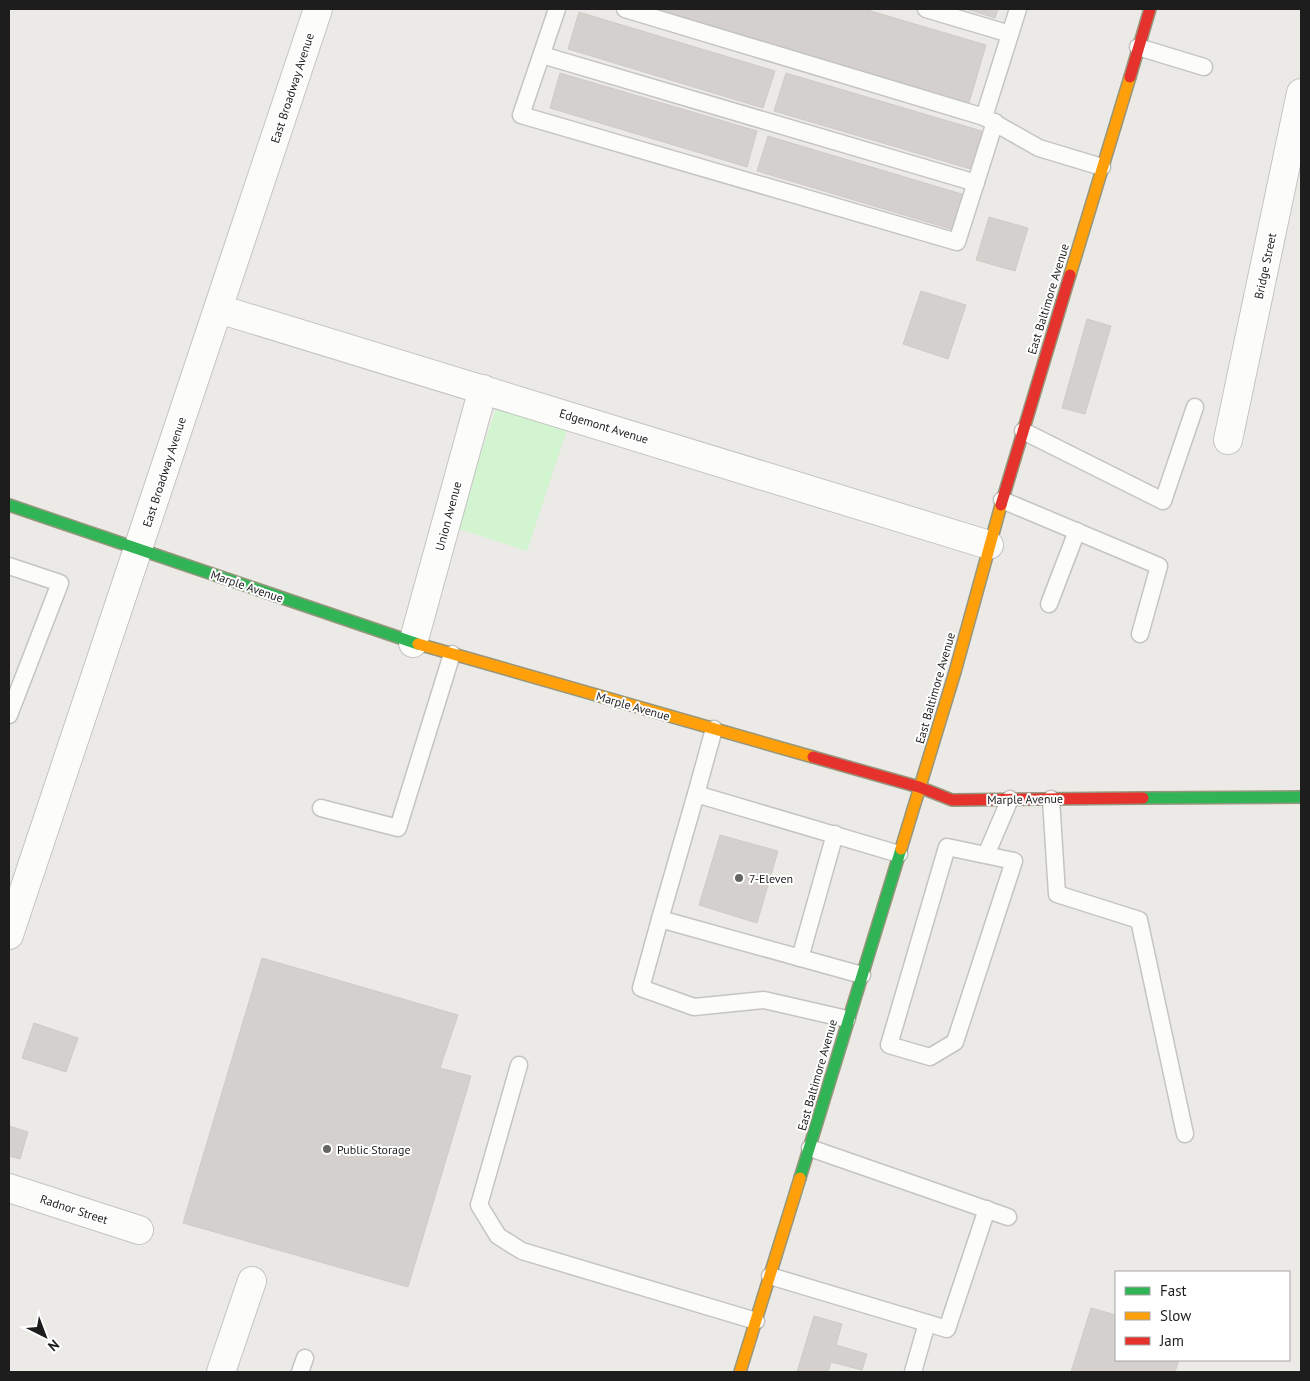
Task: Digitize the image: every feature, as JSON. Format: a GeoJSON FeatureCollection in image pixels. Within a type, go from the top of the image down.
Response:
{"type":"FeatureCollection","features":[{"type":"Feature","properties":{"kind":"main road","name":"East Baltimore Avenue"},"geometry":{"type":"LineString","coordinates":[[740,1372],[955,672],[1002,500],[1150,9]]}},
{"type":"Feature","properties":{"kind":"main road","name":"Marple Avenue"},"geometry":{"type":"LineString","coordinates":[[9,505],[413,644],[920,788],[952,800],[1301,796]]}},
{"type":"Feature","properties":{"kind":"street","name":"East Broadway Avenue"},"geometry":{"type":"LineString","coordinates":[[9,935],[20,861],[139,549],[318,9]]}},
{"type":"Feature","properties":{"kind":"street","name":"Bridge Street"},"geometry":{"type":"LineString","coordinates":[[1228,440],[1301,93]]}},
{"type":"Feature","properties":{"kind":"street","name":"Edgemont Avenue"},"geometry":{"type":"LineString","coordinates":[[218,309],[989,545]]}},
{"type":"Feature","properties":{"kind":"street","name":"Union Avenue"},"geometry":{"type":"LineString","coordinates":[[413,644],[483,389]]}},
{"type":"Feature","properties":{"kind":"street","name":"Radnor Street"},"geometry":{"type":"LineString","coordinates":[[9,1188],[139,1230]]}},
{"type":"Feature","properties":{"kind":"street"},"geometry":{"type":"LineString","coordinates":[[221,1372],[252,1281]]}},
{"type":"Feature","properties":{"kind":"lane"},"geometry":{"type":"LineString","coordinates":[[557,9],[521,115],[957,242],[976,183],[1010,34],[1018,9]]}},
{"type":"Feature","properties":{"kind":"lane"},"geometry":{"type":"LineString","coordinates":[[624,9],[990,120],[1039,148],[1102,167]]}},
{"type":"Feature","properties":{"kind":"lane"},"geometry":{"type":"LineString","coordinates":[[926,9],[1010,34]]}},
{"type":"Feature","properties":{"kind":"lane"},"geometry":{"type":"LineString","coordinates":[[1138,47],[1204,67]]}},
{"type":"Feature","properties":{"kind":"lane"},"geometry":{"type":"LineString","coordinates":[[542,55],[976,183]]}},
{"type":"Feature","properties":{"kind":"lane"},"geometry":{"type":"LineString","coordinates":[[1023,431],[1163,501],[1195,407]]}},
{"type":"Feature","properties":{"kind":"lane"},"geometry":{"type":"LineString","coordinates":[[1002,500],[1159,566],[1140,634]]}},
{"type":"Feature","properties":{"kind":"lane"},"geometry":{"type":"LineString","coordinates":[[1049,604],[1077,531]]}},
{"type":"Feature","properties":{"kind":"lane"},"geometry":{"type":"LineString","coordinates":[[9,566],[60,583],[9,715]]}},
{"type":"Feature","properties":{"kind":"lane"},"geometry":{"type":"LineString","coordinates":[[321,808],[398,828],[452,654]]}},
{"type":"Feature","properties":{"kind":"lane"},"geometry":{"type":"LineString","coordinates":[[714,729],[641,988],[694,1007],[764,1000],[847,1019]]}},
{"type":"Feature","properties":{"kind":"lane"},"geometry":{"type":"LineString","coordinates":[[696,794],[899,854]]}},
{"type":"Feature","properties":{"kind":"lane"},"geometry":{"type":"LineString","coordinates":[[1051,798],[1057,894],[1139,920],[1185,1134]]}},
{"type":"Feature","properties":{"kind":"lane"},"geometry":{"type":"LineString","coordinates":[[986,855],[1010,799]]}},
{"type":"Feature","properties":{"kind":"lane"},"geometry":{"type":"LineString","coordinates":[[800,958],[835,834]]}},
{"type":"Feature","properties":{"kind":"lane"},"geometry":{"type":"LineString","coordinates":[[947,847],[986,855],[1014,861],[955,1042],[930,1057],[889,1045],[947,847]]}},
{"type":"Feature","properties":{"kind":"lane"},"geometry":{"type":"LineString","coordinates":[[660,919],[862,975]]}},
{"type":"Feature","properties":{"kind":"lane"},"geometry":{"type":"LineString","coordinates":[[519,1065],[480,1205],[498,1236],[522,1250],[756,1322]]}},
{"type":"Feature","properties":{"kind":"lane"},"geometry":{"type":"LineString","coordinates":[[810,1148],[1008,1217]]}},
{"type":"Feature","properties":{"kind":"lane"},"geometry":{"type":"LineString","coordinates":[[770,1276],[947,1329],[987,1209]]}},
{"type":"Feature","properties":{"kind":"lane"},"geometry":{"type":"LineString","coordinates":[[913,1372],[928,1323]]}},
{"type":"Feature","properties":{"kind":"green space"},"geometry":{"type":"Polygon","coordinates":[[[505,407],[568,427],[527,551],[456,528],[495,411],[505,407]]]}},
{"type":"Feature","properties":{"kind":"building"},"geometry":{"type":"Polygon","coordinates":[[[656,9],[864,9],[986,45],[969,103],[656,9]]]}},
{"type":"Feature","properties":{"kind":"building"},"geometry":{"type":"Polygon","coordinates":[[[966,9],[998,9],[995,18],[966,9]]]}},
{"type":"Feature","properties":{"kind":"building"},"geometry":{"type":"Polygon","coordinates":[[[579,12],[775,71],[763,108],[568,49],[579,12]]]}},
{"type":"Feature","properties":{"kind":"building"},"geometry":{"type":"Polygon","coordinates":[[[560,73],[757,131],[747,167],[550,108],[560,73]]]}},
{"type":"Feature","properties":{"kind":"building"},"geometry":{"type":"Polygon","coordinates":[[[786,73],[985,132],[974,170],[774,111],[786,73]]]}},
{"type":"Feature","properties":{"kind":"building"},"geometry":{"type":"Polygon","coordinates":[[[768,136],[965,195],[954,230],[757,171],[768,136]]]}},
{"type":"Feature","properties":{"kind":"building"},"geometry":{"type":"Polygon","coordinates":[[[989,217],[1028,228],[1015,271],[976,260],[989,217]]]}},
{"type":"Feature","properties":{"kind":"building"},"geometry":{"type":"Polygon","coordinates":[[[921,291],[966,305],[948,359],[903,344],[921,291]]]}},
{"type":"Feature","properties":{"kind":"building"},"geometry":{"type":"Polygon","coordinates":[[[1087,319],[1111,326],[1085,414],[1062,408],[1087,319]]]}},
{"type":"Feature","properties":{"kind":"building","name":"7-Eleven"},"geometry":{"type":"Polygon","coordinates":[[[720,835],[778,851],[757,923],[699,905],[720,835]]]}},
{"type":"Feature","properties":{"kind":"building","name":"Public Storage"},"geometry":{"type":"Polygon","coordinates":[[[262,958],[458,1015],[440,1068],[471,1076],[408,1287],[183,1223],[262,958]]]}},
{"type":"Feature","properties":{"kind":"building"},"geometry":{"type":"Polygon","coordinates":[[[34,1023],[78,1038],[66,1072],[22,1058],[34,1023]]]}},
{"type":"Feature","properties":{"kind":"building"},"geometry":{"type":"Polygon","coordinates":[[[9,1126],[28,1132],[20,1159],[9,1156],[9,1126]]]}},
{"type":"Feature","properties":{"kind":"building"},"geometry":{"type":"Polygon","coordinates":[[[1091,1308],[1115,1315],[1115,1361],[1179,1361],[1175,1372],[1071,1372],[1091,1308]]]}},
{"type":"Feature","properties":{"kind":"building"},"geometry":{"type":"Polygon","coordinates":[[[814,1316],[842,1324],[836,1345],[867,1354],[862,1370],[831,1362],[828,1372],[797,1372],[814,1316]]]}},
{"type":"Feature","properties":{"kind":"traffic: fast"},"geometry":{"type":"LineString","coordinates":[[9,505],[418,644]]}},
{"type":"Feature","properties":{"kind":"traffic: fast"},"geometry":{"type":"LineString","coordinates":[[1143,798],[1301,797]]}},
{"type":"Feature","properties":{"kind":"traffic: fast"},"geometry":{"type":"LineString","coordinates":[[800,1178],[901,849]]}},
{"type":"Feature","properties":{"kind":"traffic: slow"},"geometry":{"type":"LineString","coordinates":[[1070,275],[1130,77]]}},
{"type":"Feature","properties":{"kind":"traffic: slow"},"geometry":{"type":"LineString","coordinates":[[901,849],[955,672],[1001,505]]}},
{"type":"Feature","properties":{"kind":"traffic: slow"},"geometry":{"type":"LineString","coordinates":[[418,644],[813,757]]}},
{"type":"Feature","properties":{"kind":"traffic: slow"},"geometry":{"type":"LineString","coordinates":[[740,1372],[800,1178]]}},
{"type":"Feature","properties":{"kind":"traffic: jam"},"geometry":{"type":"LineString","coordinates":[[1130,77],[1150,9]]}},
{"type":"Feature","properties":{"kind":"traffic: jam"},"geometry":{"type":"LineString","coordinates":[[1001,505],[1070,275]]}},
{"type":"Feature","properties":{"kind":"traffic: jam"},"geometry":{"type":"LineString","coordinates":[[813,757],[919,787],[952,800],[1143,798]]}},
{"type":"Feature","properties":{"kind":"place","name":"7-Eleven"},"geometry":{"type":"Point","coordinates":[739,878]}},
{"type":"Feature","properties":{"kind":"place","name":"Public Storage"},"geometry":{"type":"Point","coordinates":[327,1149]}}]}
